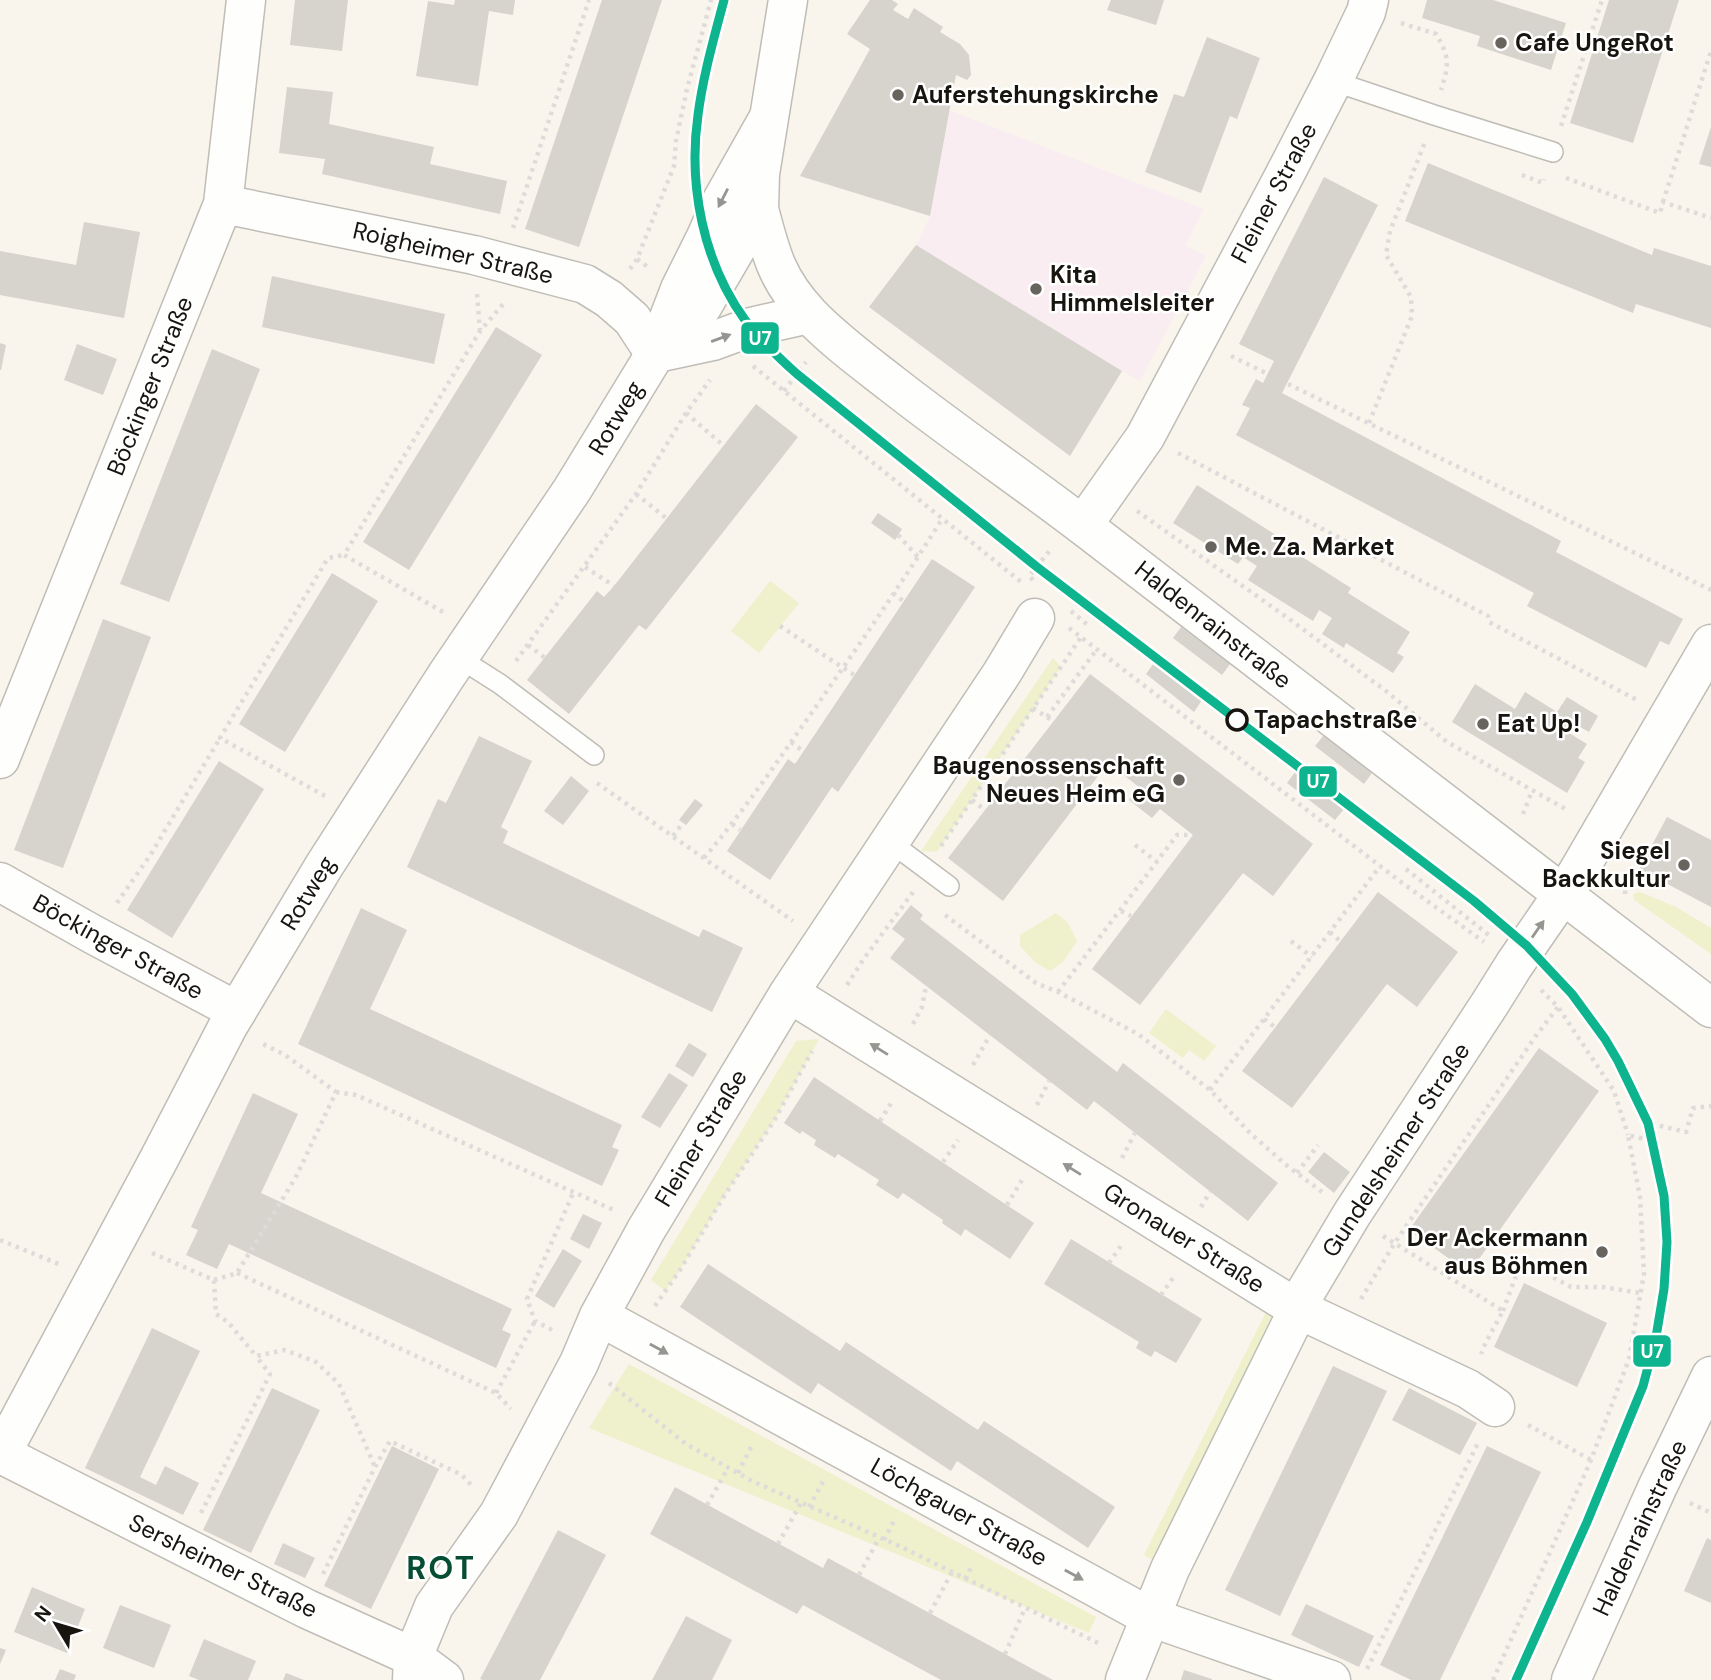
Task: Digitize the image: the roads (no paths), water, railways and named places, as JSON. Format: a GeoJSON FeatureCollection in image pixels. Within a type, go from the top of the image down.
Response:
{"type":"FeatureCollection","features":[{"type":"Feature","properties":{"kind":"street","name":"Böckinger Straße"},"geometry":{"type":"LineString","coordinates":[[0,759],[223,204],[246,0]]}},
{"type":"Feature","properties":{"kind":"street","name":"Rotweg"},"geometry":{"type":"LineString","coordinates":[[655,354],[685,327],[702,307],[759,209],[760,174],[788,0]]}},
{"type":"Feature","properties":{"kind":"street","name":"Fleiner Straße"},"geometry":{"type":"LineString","coordinates":[[1083,525],[1145,437],[1333,81],[1367,6]]}},
{"type":"Feature","properties":{"kind":"street","name":"Rotweg"},"geometry":{"type":"LineString","coordinates":[[1,1455],[232,1019],[357,814],[572,491],[655,354],[680,289],[720,202],[769,117]]}},
{"type":"Feature","properties":{"kind":"street","name":"Roigheimer Straße"},"geometry":{"type":"LineString","coordinates":[[223,204],[474,254],[585,284],[632,318],[655,354]]}},
{"type":"Feature","properties":{"kind":"street","name":"Haldenrainstraße"},"geometry":{"type":"LineString","coordinates":[[759,209],[770,252],[780,277],[809,314],[844,347],[1083,525],[1711,1008]]}},
{"type":"Feature","properties":{"kind":"street"},"geometry":{"type":"LineString","coordinates":[[655,354],[809,314]]}},
{"type":"Feature","properties":{"kind":"street","name":"Fleiner Straße"},"geometry":{"type":"LineString","coordinates":[[412,1668],[434,1606],[499,1514],[579,1363],[599,1316],[646,1230],[789,993],[1042,609]]}},
{"type":"Feature","properties":{"kind":"street","name":"Gundelsheimer Straße"},"geometry":{"type":"LineString","coordinates":[[1129,1670],[1170,1570],[1292,1322],[1296,1308],[1352,1214],[1603,830],[1711,644]]}},
{"type":"Feature","properties":{"kind":"street","name":"Böckinger Straße"},"geometry":{"type":"LineString","coordinates":[[0,882],[94,935],[232,1019]]}},
{"type":"Feature","properties":{"kind":"street","name":"Gronauer Straße"},"geometry":{"type":"LineString","coordinates":[[789,993],[1296,1308],[1468,1389],[1495,1407]]}},
{"type":"Feature","properties":{"kind":"street","name":"Löchgauer Straße"},"geometry":{"type":"LineString","coordinates":[[599,1316],[1150,1617],[1331,1680]]}},
{"type":"Feature","properties":{"kind":"street","name":"Haldenrainstraße"},"geometry":{"type":"LineString","coordinates":[[1571,1680],[1657,1488],[1711,1376]]}},
{"type":"Feature","properties":{"kind":"street","name":"Sersheimer Straße"},"geometry":{"type":"LineString","coordinates":[[1,1455],[307,1609],[412,1668],[444,1680]]}},
{"type":"Feature","properties":{"kind":"lane"},"geometry":{"type":"LineString","coordinates":[[1333,81],[1553,152]]}},
{"type":"Feature","properties":{"kind":"lane"},"geometry":{"type":"LineString","coordinates":[[468,645],[500,684],[594,755]]}},
{"type":"Feature","properties":{"kind":"lane"},"geometry":{"type":"LineString","coordinates":[[890,842],[948,886]]}},
{"type":"Feature","properties":{"kind":"place","name":"Cafe UngeRot"},"geometry":{"type":"Point","coordinates":[1501,43]}},
{"type":"Feature","properties":{"kind":"place","name":"Auferstehungskirche"},"geometry":{"type":"Point","coordinates":[898,95]}},
{"type":"Feature","properties":{"kind":"place","name":"Kita Himmelsleiter"},"geometry":{"type":"Point","coordinates":[1036,289]}},
{"type":"Feature","properties":{"kind":"place","name":"Me. Za. Market"},"geometry":{"type":"Point","coordinates":[1211,547]}},
{"type":"Feature","properties":{"kind":"place","name":"Tapachstraße"},"geometry":{"type":"Point","coordinates":[1237,720]}},
{"type":"Feature","properties":{"kind":"place","name":"Eat Up!"},"geometry":{"type":"Point","coordinates":[1483,724]}},
{"type":"Feature","properties":{"kind":"place","name":"Baugenossenschaft Neues Heim eG"},"geometry":{"type":"Point","coordinates":[1179,780]}},
{"type":"Feature","properties":{"kind":"place","name":"Siegel Backkultur"},"geometry":{"type":"Point","coordinates":[1684,865]}},
{"type":"Feature","properties":{"kind":"place","name":"Der Ackermann aus Böhmen"},"geometry":{"type":"Point","coordinates":[1602,1252]}},
{"type":"Feature","properties":{"kind":"district","name":"ROT"},"geometry":{"type":"Point","coordinates":[441,1568]}}]}
